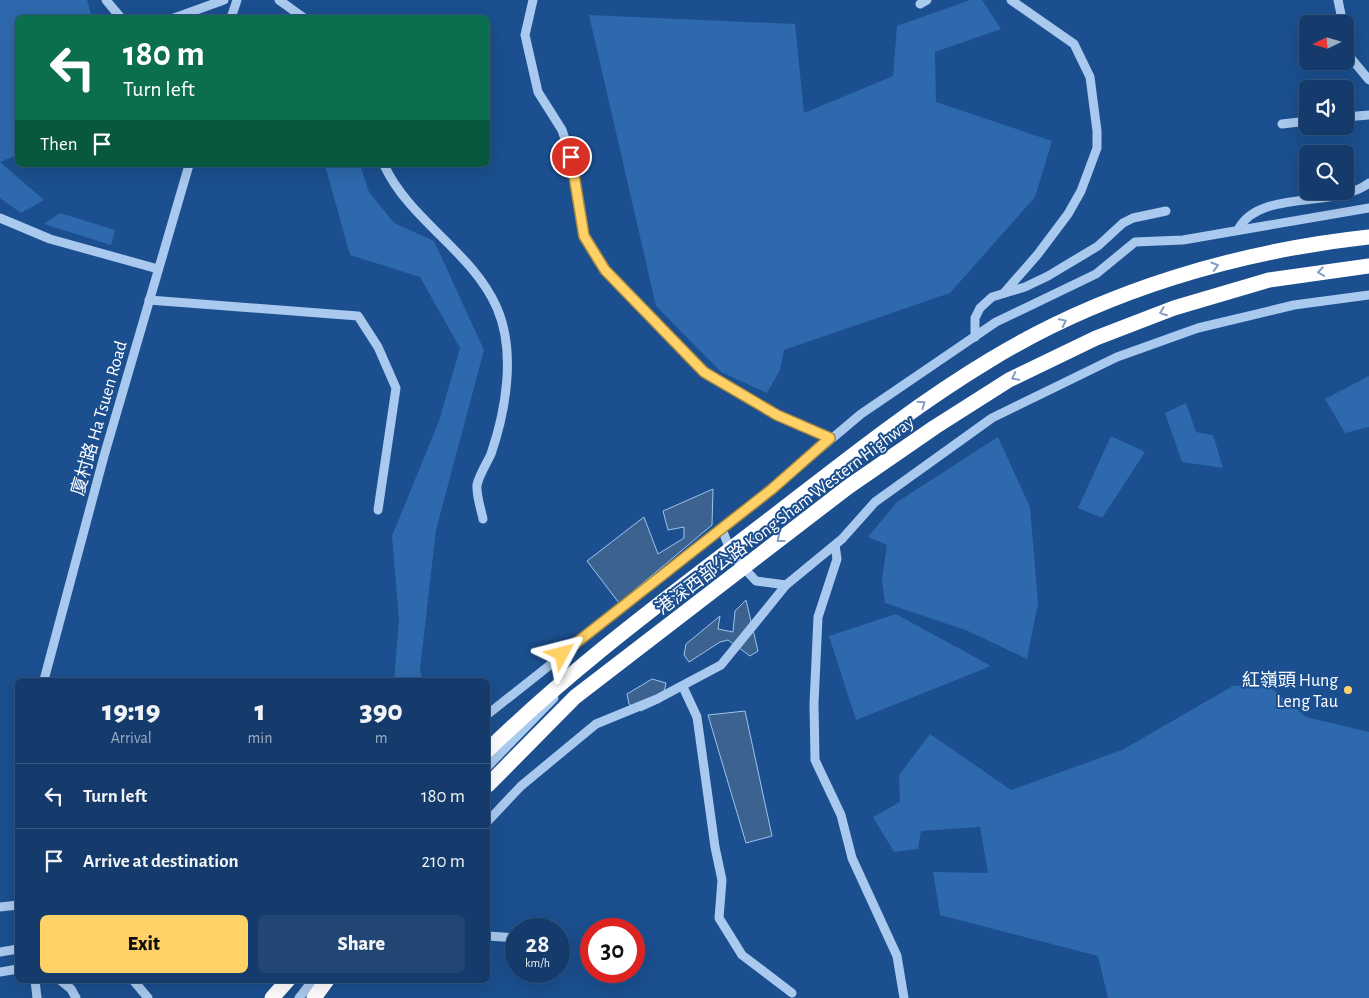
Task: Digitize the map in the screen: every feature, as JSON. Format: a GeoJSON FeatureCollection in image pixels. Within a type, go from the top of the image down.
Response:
{"type":"FeatureCollection","features":[{"type":"Feature","properties":{"kind":"highway","name":"港深西部公路 Kong Sham Western Highway"},"geometry":{"type":"LineString","coordinates":[[490,748],[558,685],[637,620],[890,427],[944,388],[992,358],[1081,314],[1166,281],[1267,253],[1369,238]]}},
{"type":"Feature","properties":{"kind":"highway","name":"港深西部公路 Kong Sham Western Highway"},"geometry":{"type":"LineString","coordinates":[[490,783],[575,697],[848,487],[935,427],[1009,380],[1096,338],[1174,308],[1269,280],[1369,266]]}},
{"type":"Feature","properties":{"kind":"highway"},"geometry":{"type":"LineString","coordinates":[[272,998],[285,983]]}},
{"type":"Feature","properties":{"kind":"highway"},"geometry":{"type":"LineString","coordinates":[[280,998],[291,983]]}},
{"type":"Feature","properties":{"kind":"highway"},"geometry":{"type":"LineString","coordinates":[[314,998],[325,983]]}},
{"type":"Feature","properties":{"kind":"highway"},"geometry":{"type":"LineString","coordinates":[[324,998],[332,983]]}},
{"type":"Feature","properties":{"kind":"street"},"geometry":{"type":"LineString","coordinates":[[106,0],[118,15]]}},
{"type":"Feature","properties":{"kind":"street"},"geometry":{"type":"LineString","coordinates":[[182,15],[224,0]]}},
{"type":"Feature","properties":{"kind":"street"},"geometry":{"type":"LineString","coordinates":[[233,15],[237,0]]}},
{"type":"Feature","properties":{"kind":"street"},"geometry":{"type":"LineString","coordinates":[[278,0],[300,15]]}},
{"type":"Feature","properties":{"kind":"street"},"geometry":{"type":"LineString","coordinates":[[533,0],[525,35],[538,92],[562,130],[571,157],[584,236],[605,270],[704,372],[777,415],[830,438]]}},
{"type":"Feature","properties":{"kind":"street"},"geometry":{"type":"LineString","coordinates":[[1004,293],[1038,254],[1068,214],[1081,191],[1097,148],[1098,131],[1090,77],[1074,44],[1011,0]]}},
{"type":"Feature","properties":{"kind":"street"},"geometry":{"type":"LineString","coordinates":[[1338,0],[1341,15]]}},
{"type":"Feature","properties":{"kind":"street"},"geometry":{"type":"LineString","coordinates":[[1354,62],[1369,80]]}},
{"type":"Feature","properties":{"kind":"street"},"geometry":{"type":"LineString","coordinates":[[1354,116],[1369,115]]}},
{"type":"Feature","properties":{"kind":"street"},"geometry":{"type":"LineString","coordinates":[[1282,124],[1299,122]]}},
{"type":"Feature","properties":{"kind":"street","name":"廈村路 Ha Tsuen Road"},"geometry":{"type":"LineString","coordinates":[[45,678],[104,456],[187,167]]}},
{"type":"Feature","properties":{"kind":"street"},"geometry":{"type":"LineString","coordinates":[[385,167],[409,204],[445,239],[468,266],[497,308],[505,342],[508,375],[504,409],[491,453],[478,485],[483,519]]}},
{"type":"Feature","properties":{"kind":"street"},"geometry":{"type":"LineString","coordinates":[[1239,228],[1245,218],[1272,206],[1332,197],[1362,188],[1369,183]]}},
{"type":"Feature","properties":{"kind":"street"},"geometry":{"type":"LineString","coordinates":[[490,712],[772,489],[830,438],[861,414],[996,322],[1096,274],[1135,242],[1183,240],[1239,228],[1369,208]]}},
{"type":"Feature","properties":{"kind":"street"},"geometry":{"type":"LineString","coordinates":[[975,337],[975,318],[980,308],[992,298],[1025,287],[1098,246],[1123,223],[1133,218],[1166,211]]}},
{"type":"Feature","properties":{"kind":"street"},"geometry":{"type":"LineString","coordinates":[[0,218],[50,239],[158,268]]}},
{"type":"Feature","properties":{"kind":"street"},"geometry":{"type":"LineString","coordinates":[[490,819],[521,786],[596,724],[683,687],[721,665],[786,585],[835,545],[875,502],[992,418],[1117,357],[1198,328],[1294,305],[1369,295]]}},
{"type":"Feature","properties":{"kind":"street"},"geometry":{"type":"LineString","coordinates":[[149,300],[358,316],[378,347],[396,388],[378,510]]}},
{"type":"Feature","properties":{"kind":"street"},"geometry":{"type":"LineString","coordinates":[[722,529],[732,554],[756,581],[786,585]]}},
{"type":"Feature","properties":{"kind":"street"},"geometry":{"type":"LineString","coordinates":[[835,545],[837,559],[818,617],[814,704],[815,760],[841,815],[852,858],[897,956],[904,998]]}},
{"type":"Feature","properties":{"kind":"street"},"geometry":{"type":"LineString","coordinates":[[490,764],[563,689],[732,554]]}},
{"type":"Feature","properties":{"kind":"street"},"geometry":{"type":"LineString","coordinates":[[683,687],[697,717],[715,847],[722,880],[719,918],[742,954],[792,993]]}},
{"type":"Feature","properties":{"kind":"street"},"geometry":{"type":"LineString","coordinates":[[0,907],[15,905]]}},
{"type":"Feature","properties":{"kind":"street"},"geometry":{"type":"LineString","coordinates":[[490,936],[505,937]]}},
{"type":"Feature","properties":{"kind":"street"},"geometry":{"type":"LineString","coordinates":[[0,952],[15,950]]}},
{"type":"Feature","properties":{"kind":"street"},"geometry":{"type":"LineString","coordinates":[[0,972],[15,970]]}},
{"type":"Feature","properties":{"kind":"street"},"geometry":{"type":"LineString","coordinates":[[35,983],[37,998]]}},
{"type":"Feature","properties":{"kind":"street"},"geometry":{"type":"LineString","coordinates":[[64,983],[71,989],[76,998]]}},
{"type":"Feature","properties":{"kind":"street"},"geometry":{"type":"LineString","coordinates":[[136,983],[148,998]]}},
{"type":"Feature","properties":{"kind":"street"},"geometry":{"type":"LineString","coordinates":[[299,998],[311,983]]}},
{"type":"Feature","properties":{"kind":"shaded area"},"geometry":{"type":"Polygon","coordinates":[[[0,0],[87,0],[91,15],[15,15],[15,156],[0,162],[0,0]]]}},
{"type":"Feature","properties":{"kind":"shaded area"},"geometry":{"type":"Polygon","coordinates":[[[970,0],[982,0],[1001,29],[935,52],[936,102],[1052,141],[1035,197],[950,293],[784,350],[780,370],[767,393],[721,372],[656,306],[589,15],[795,24],[804,113],[893,76],[897,26],[970,0]]]}},
{"type":"Feature","properties":{"kind":"shaded area"},"geometry":{"type":"Polygon","coordinates":[[[0,162],[44,200],[21,213],[0,198],[0,162]]]}},
{"type":"Feature","properties":{"kind":"shaded area"},"geometry":{"type":"Polygon","coordinates":[[[326,167],[361,167],[369,192],[394,223],[434,241],[484,350],[436,530],[420,669],[422,678],[394,678],[399,620],[392,536],[439,421],[460,348],[420,277],[350,255],[326,167]]]}},
{"type":"Feature","properties":{"kind":"shaded area"},"geometry":{"type":"Polygon","coordinates":[[[60,213],[115,230],[111,245],[44,224],[60,213]]]}},
{"type":"Feature","properties":{"kind":"shaded area"},"geometry":{"type":"Polygon","coordinates":[[[1369,376],[1369,427],[1345,433],[1325,399],[1369,376]]]}},
{"type":"Feature","properties":{"kind":"shaded area"},"geometry":{"type":"Polygon","coordinates":[[[1186,403],[1196,432],[1213,435],[1223,468],[1182,462],[1165,413],[1186,403]]]}},
{"type":"Feature","properties":{"kind":"shaded area"},"geometry":{"type":"Polygon","coordinates":[[[1111,436],[1145,452],[1102,518],[1078,508],[1111,436]]]}},
{"type":"Feature","properties":{"kind":"shaded area"},"geometry":{"type":"Polygon","coordinates":[[[998,437],[1030,507],[1038,603],[1027,659],[968,631],[885,603],[882,579],[887,545],[868,537],[897,502],[998,437]]]}},
{"type":"Feature","properties":{"kind":"shaded area"},"geometry":{"type":"Polygon","coordinates":[[[713,489],[712,525],[619,603],[587,561],[644,517],[658,554],[684,538],[684,527],[668,530],[663,511],[713,489]]]}},
{"type":"Feature","properties":{"kind":"shaded area"},"geometry":{"type":"Polygon","coordinates":[[[746,600],[758,651],[750,656],[728,640],[720,642],[689,662],[684,655],[686,644],[720,616],[718,629],[733,632],[735,611],[746,600]]]}},
{"type":"Feature","properties":{"kind":"shaded area"},"geometry":{"type":"Polygon","coordinates":[[[896,614],[991,666],[856,720],[829,636],[896,614]]]}},
{"type":"Feature","properties":{"kind":"shaded area"},"geometry":{"type":"Polygon","coordinates":[[[652,679],[666,683],[662,701],[641,711],[629,704],[627,694],[652,679]]]}},
{"type":"Feature","properties":{"kind":"shaded area"},"geometry":{"type":"Polygon","coordinates":[[[1266,684],[1306,717],[1369,732],[1369,998],[1108,998],[1098,956],[940,915],[933,872],[988,873],[980,827],[921,831],[918,849],[894,852],[873,817],[900,802],[899,775],[930,734],[1011,790],[1122,750],[1233,686],[1266,684]]]}},
{"type":"Feature","properties":{"kind":"shaded area"},"geometry":{"type":"Polygon","coordinates":[[[745,711],[772,836],[746,843],[708,715],[745,711]]]}},
{"type":"Feature","properties":{"kind":"place","name":"紅嶺頭 Hung Leng Tau"},"geometry":{"type":"Point","coordinates":[1348,690]}},
{"type":"Feature","properties":{"kind":"route"},"geometry":{"type":"LineString","coordinates":[[562,654],[660,579],[772,489],[830,438],[777,415],[704,372],[605,270],[584,236],[571,157]]}}]}
